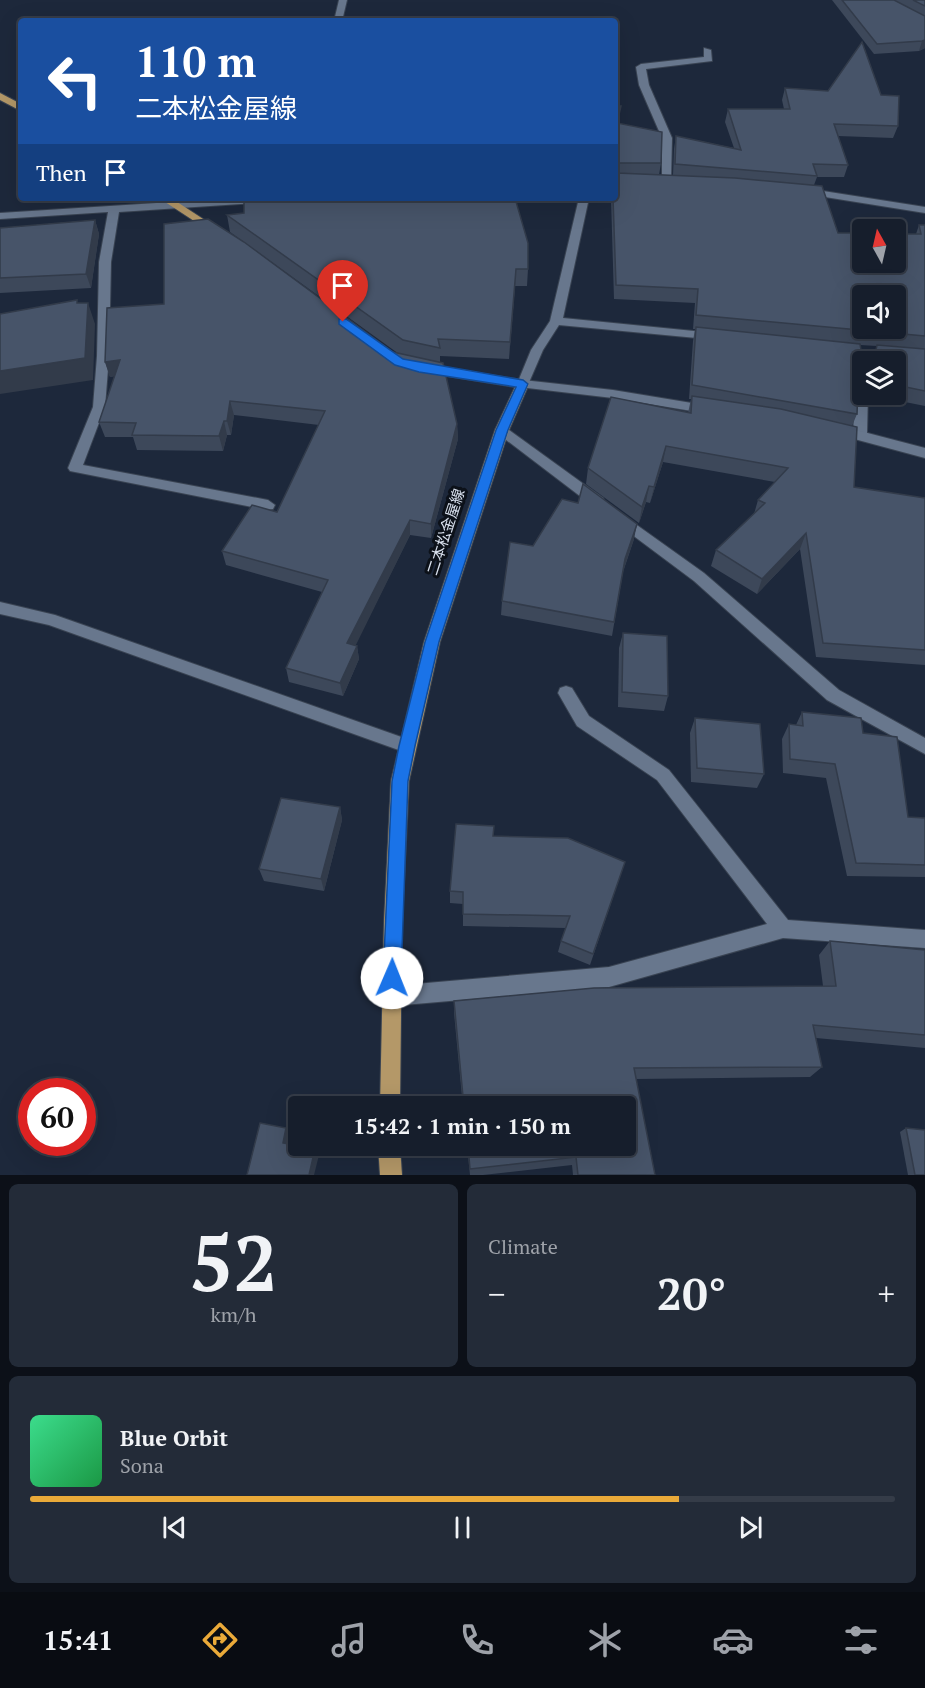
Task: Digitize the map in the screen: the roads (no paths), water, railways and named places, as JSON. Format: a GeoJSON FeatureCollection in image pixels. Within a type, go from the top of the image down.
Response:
{"type":"FeatureCollection","features":[{"type":"Feature","properties":{"kind":"main road"},"geometry":{"type":"LineString","coordinates":[[0,96],[18,106]]}},
{"type":"Feature","properties":{"kind":"main road"},"geometry":{"type":"LineString","coordinates":[[168,201],[223,235]]}},
{"type":"Feature","properties":{"kind":"main road"},"geometry":{"type":"LineString","coordinates":[[409,365],[523,384]]}},
{"type":"Feature","properties":{"kind":"main road","name":"二本松金屋線"},"geometry":{"type":"LineString","coordinates":[[390,1096],[400,781],[432,642],[502,430],[523,384]]}},
{"type":"Feature","properties":{"kind":"main road"},"geometry":{"type":"LineString","coordinates":[[390,1156],[391,1175]]}},
{"type":"Feature","properties":{"kind":"street"},"geometry":{"type":"LineString","coordinates":[[339,18],[343,0]]}},
{"type":"Feature","properties":{"kind":"street"},"geometry":{"type":"LineString","coordinates":[[680,181],[661,181],[667,138],[655,104],[641,77],[641,67],[709,58],[707,50]]}},
{"type":"Feature","properties":{"kind":"street"},"geometry":{"type":"LineString","coordinates":[[797,190],[925,210]]}},
{"type":"Feature","properties":{"kind":"street"},"geometry":{"type":"LineString","coordinates":[[0,216],[244,201]]}},
{"type":"Feature","properties":{"kind":"street"},"geometry":{"type":"LineString","coordinates":[[583,201],[556,321],[537,350],[523,384],[613,394],[719,411]]}},
{"type":"Feature","properties":{"kind":"street"},"geometry":{"type":"LineString","coordinates":[[114,210],[105,262],[103,356],[99,407],[75,468],[268,505]]}},
{"type":"Feature","properties":{"kind":"street"},"geometry":{"type":"LineString","coordinates":[[556,321],[722,338]]}},
{"type":"Feature","properties":{"kind":"street"},"geometry":{"type":"LineString","coordinates":[[860,434],[861,405]]}},
{"type":"Feature","properties":{"kind":"street"},"geometry":{"type":"LineString","coordinates":[[824,428],[860,434],[925,453]]}},
{"type":"Feature","properties":{"kind":"street"},"geometry":{"type":"LineString","coordinates":[[502,430],[699,577],[834,695],[925,747]]}},
{"type":"Feature","properties":{"kind":"street"},"geometry":{"type":"LineString","coordinates":[[0,608],[50,619],[407,746]]}},
{"type":"Feature","properties":{"kind":"street"},"geometry":{"type":"LineString","coordinates":[[566,693],[583,721],[663,775],[783,929]]}},
{"type":"Feature","properties":{"kind":"street"},"geometry":{"type":"LineString","coordinates":[[392,996],[609,977],[783,929],[925,939]]}}]}
